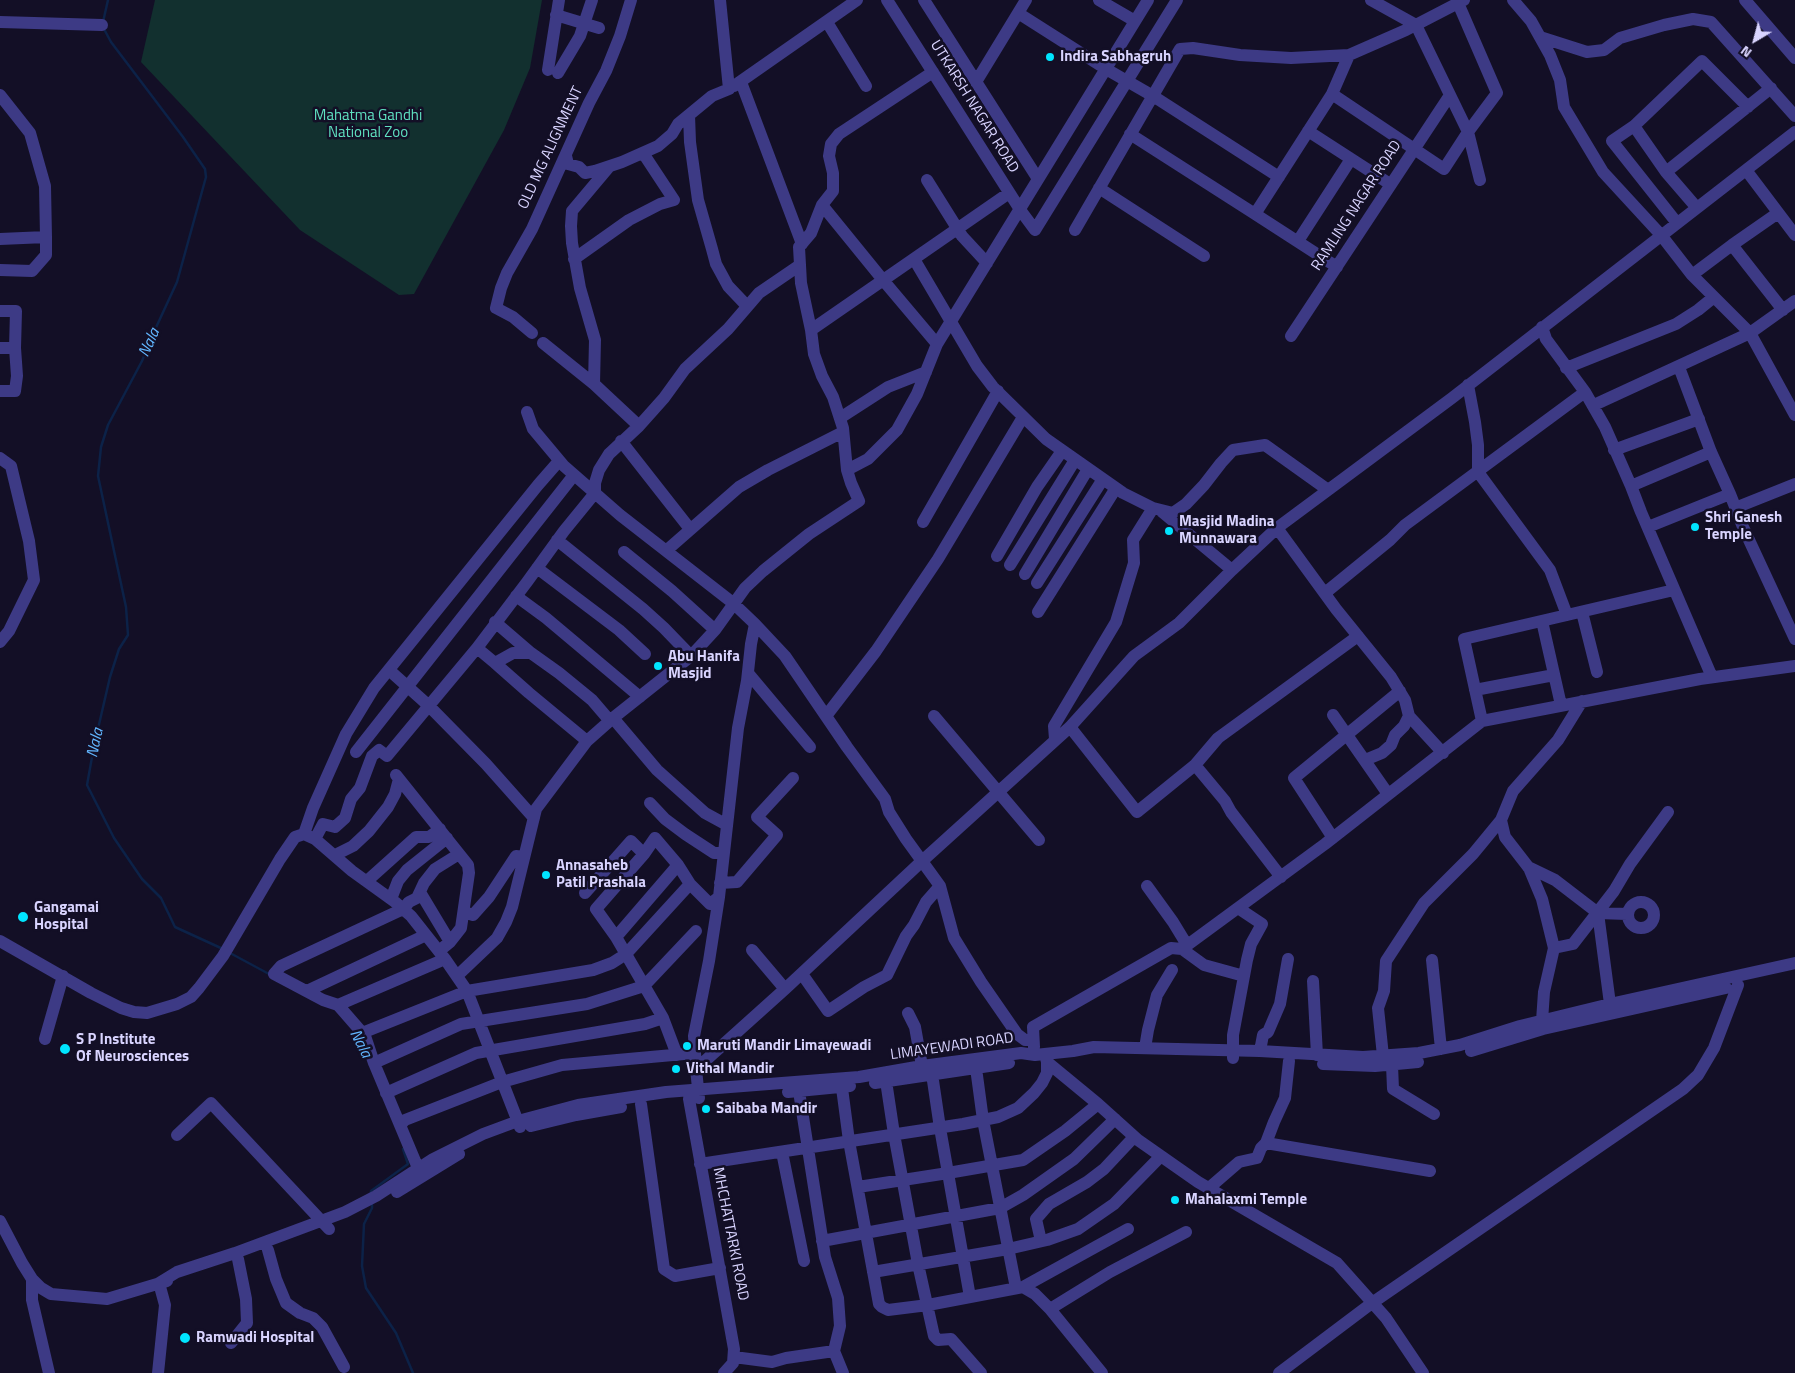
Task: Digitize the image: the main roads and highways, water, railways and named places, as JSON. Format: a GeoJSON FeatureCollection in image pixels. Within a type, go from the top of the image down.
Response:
{"type":"FeatureCollection","features":[{"type":"Feature","properties":{"kind":"waterway","name":"Nala"},"geometry":{"type":"LineString","coordinates":[[103,22],[108,0]]}},
{"type":"Feature","properties":{"kind":"waterway","name":"Nala"},"geometry":{"type":"LineString","coordinates":[[104,29],[111,42],[183,137],[205,169],[206,177],[177,282],[142,361],[108,425],[101,447],[98,476],[126,607],[128,635],[119,649],[110,677],[87,785],[114,838],[142,879],[161,898],[175,927],[223,949]]}},
{"type":"Feature","properties":{"kind":"waterway","name":"Nala"},"geometry":{"type":"LineString","coordinates":[[230,953],[269,974]]}},
{"type":"Feature","properties":{"kind":"waterway","name":"Nala"},"geometry":{"type":"LineString","coordinates":[[371,1194],[371,1191],[408,1164],[403,1149]]}},
{"type":"Feature","properties":{"kind":"waterway","name":"Nala"},"geometry":{"type":"LineString","coordinates":[[372,1202],[372,1208],[364,1224],[362,1266],[366,1288],[396,1333],[413,1373]]}},
{"type":"Feature","properties":{"kind":"place","name":"Indira Sabhagruh"},"geometry":{"type":"Point","coordinates":[1050,57]}},
{"type":"Feature","properties":{"kind":"place","name":"Shri Ganesh Temple"},"geometry":{"type":"Point","coordinates":[1695,527]}},
{"type":"Feature","properties":{"kind":"place","name":"Masjid Madina Munnawara"},"geometry":{"type":"Point","coordinates":[1169,531]}},
{"type":"Feature","properties":{"kind":"place","name":"Abu Hanifa Masjid"},"geometry":{"type":"Point","coordinates":[658,666]}},
{"type":"Feature","properties":{"kind":"place","name":"Annasaheb Patil Prashala"},"geometry":{"type":"Point","coordinates":[546,875]}},
{"type":"Feature","properties":{"kind":"place","name":"Gangamai Hospital"},"geometry":{"type":"Point","coordinates":[23,917]}},
{"type":"Feature","properties":{"kind":"place","name":"Maruti Mandir Limayewadi"},"geometry":{"type":"Point","coordinates":[687,1046]}},
{"type":"Feature","properties":{"kind":"place","name":"S P Institute Of Neurosciences"},"geometry":{"type":"Point","coordinates":[65,1049]}},
{"type":"Feature","properties":{"kind":"place","name":"Vithal Mandir"},"geometry":{"type":"Point","coordinates":[676,1069]}},
{"type":"Feature","properties":{"kind":"place","name":"Saibaba Mandir"},"geometry":{"type":"Point","coordinates":[706,1109]}},
{"type":"Feature","properties":{"kind":"place","name":"Mahalaxmi Temple"},"geometry":{"type":"Point","coordinates":[1175,1200]}},
{"type":"Feature","properties":{"kind":"place","name":"Ramwadi Hospital"},"geometry":{"type":"Point","coordinates":[185,1338]}},
{"type":"Feature","properties":{"kind":"park label","name":"Mahatma Gandhi National Zoo"},"geometry":{"type":"Point","coordinates":[368,124]}}]}
